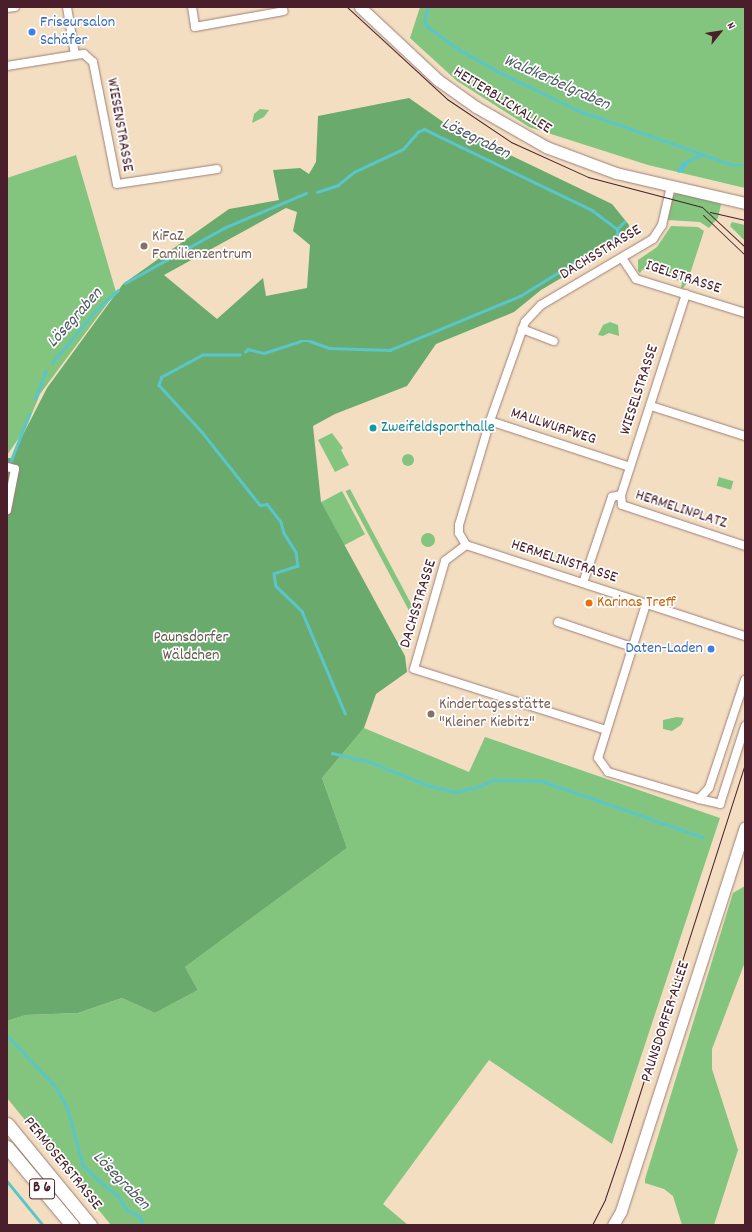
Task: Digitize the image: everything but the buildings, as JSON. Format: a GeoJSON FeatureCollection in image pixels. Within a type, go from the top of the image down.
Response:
{"type":"FeatureCollection","features":[{"type":"Feature","properties":{"kind":"main road","name":"HEITERBLICKALLEE"},"geometry":{"type":"LineString","coordinates":[[360,7],[438,80],[512,129],[546,147],[582,162],[671,186],[745,203]]}},
{"type":"Feature","properties":{"kind":"main road","name":"PAUNSDORFER ALLEE"},"geometry":{"type":"LineString","coordinates":[[613,1225],[627,1192],[745,828]]}},
{"type":"Feature","properties":{"kind":"main road","name":"PERMOSERSTRASSE"},"geometry":{"type":"LineString","coordinates":[[7,1124],[90,1225]]}},
{"type":"Feature","properties":{"kind":"main road","name":"PERMOSERSTRASSE"},"geometry":{"type":"LineString","coordinates":[[9,1150],[72,1225]]}},
{"type":"Feature","properties":{"kind":"street"},"geometry":{"type":"LineString","coordinates":[[7,8],[14,7]]}},
{"type":"Feature","properties":{"kind":"street"},"geometry":{"type":"LineString","coordinates":[[7,66],[74,55],[67,7]]}},
{"type":"Feature","properties":{"kind":"street"},"geometry":{"type":"LineString","coordinates":[[192,7],[195,27],[284,11]]}},
{"type":"Feature","properties":{"kind":"street","name":"WIESENSTRASSE"},"geometry":{"type":"LineString","coordinates":[[74,55],[84,54],[93,62],[117,184],[217,169]]}},
{"type":"Feature","properties":{"kind":"street","name":"DACHSSTRASSE"},"geometry":{"type":"LineString","coordinates":[[606,730],[414,669],[445,561],[466,545],[459,533],[459,525],[490,421],[522,329],[541,305],[645,245],[658,234],[671,186]]}},
{"type":"Feature","properties":{"kind":"street","name":"IGELSTRASSE"},"geometry":{"type":"LineString","coordinates":[[622,258],[636,279],[745,314]]}},
{"type":"Feature","properties":{"kind":"street","name":"WIESELSTRASSE"},"geometry":{"type":"LineString","coordinates":[[621,494],[651,406],[686,294]]}},
{"type":"Feature","properties":{"kind":"street"},"geometry":{"type":"LineString","coordinates":[[522,329],[554,341]]}},
{"type":"Feature","properties":{"kind":"street"},"geometry":{"type":"LineString","coordinates":[[651,406],[745,436]]}},
{"type":"Feature","properties":{"kind":"street","name":"MAULWURFWEG"},"geometry":{"type":"LineString","coordinates":[[490,421],[630,467]]}},
{"type":"Feature","properties":{"kind":"street"},"geometry":{"type":"LineString","coordinates":[[7,467],[16,469],[7,510]]}},
{"type":"Feature","properties":{"kind":"street","name":"HERMELINPLATZ"},"geometry":{"type":"LineString","coordinates":[[583,583],[612,497],[621,494],[622,505],[745,546]]}},
{"type":"Feature","properties":{"kind":"street","name":"HERMELINSTRASSE"},"geometry":{"type":"LineString","coordinates":[[466,545],[745,636]]}},
{"type":"Feature","properties":{"kind":"street"},"geometry":{"type":"LineString","coordinates":[[646,604],[598,758],[608,772],[720,804],[745,726]]}},
{"type":"Feature","properties":{"kind":"street"},"geometry":{"type":"LineString","coordinates":[[558,622],[632,647]]}},
{"type":"Feature","properties":{"kind":"street"},"geometry":{"type":"LineString","coordinates":[[699,799],[709,788],[745,680]]}},
{"type":"Feature","properties":{"kind":"green space"},"geometry":{"type":"Polygon","coordinates":[[[420,7],[745,7],[745,188],[648,165],[529,127],[457,81],[410,38],[420,7]]]}},
{"type":"Feature","properties":{"kind":"green space","name":"Paunsdorfer Wäldchen"},"geometry":{"type":"Polygon","coordinates":[[[409,98],[446,124],[612,204],[629,225],[627,239],[541,290],[514,312],[436,344],[407,386],[335,414],[313,426],[321,502],[405,656],[407,672],[376,694],[364,728],[322,778],[347,848],[185,967],[198,990],[155,1013],[122,998],[78,1013],[26,1015],[7,1021],[7,458],[11,458],[47,388],[123,284],[229,209],[279,200],[273,170],[300,168],[309,174],[316,162],[318,116],[409,98]],[[286,208],[164,275],[217,319],[263,278],[266,296],[307,288],[310,245],[293,231],[297,212],[286,208]]]}},
{"type":"Feature","properties":{"kind":"green space"},"geometry":{"type":"Polygon","coordinates":[[[260,109],[269,110],[264,117],[252,123],[254,114],[260,109]]]}},
{"type":"Feature","properties":{"kind":"green space"},"geometry":{"type":"Polygon","coordinates":[[[76,155],[116,292],[40,394],[26,428],[7,455],[7,178],[76,155]]]}},
{"type":"Feature","properties":{"kind":"green space"},"geometry":{"type":"Polygon","coordinates":[[[678,192],[721,204],[718,218],[709,228],[700,222],[668,220],[673,196],[678,192]]]}},
{"type":"Feature","properties":{"kind":"green space"},"geometry":{"type":"Polygon","coordinates":[[[732,222],[745,225],[745,241],[730,226],[732,222]]]}},
{"type":"Feature","properties":{"kind":"green space"},"geometry":{"type":"Polygon","coordinates":[[[671,226],[698,227],[704,231],[687,283],[683,288],[681,288],[682,282],[643,269],[640,273],[638,271],[638,260],[657,247],[671,226]]]}},
{"type":"Feature","properties":{"kind":"green space"},"geometry":{"type":"Polygon","coordinates":[[[610,322],[618,325],[619,336],[609,333],[603,336],[598,335],[603,325],[610,322]]]}},
{"type":"Feature","properties":{"kind":"green space"},"geometry":{"type":"Polygon","coordinates":[[[332,433],[343,448],[341,450],[349,465],[335,472],[318,440],[332,433]]]}},
{"type":"Feature","properties":{"kind":"green space"},"geometry":{"type":"Polygon","coordinates":[[[406,454],[410,454],[414,460],[410,466],[406,466],[402,462],[402,458],[406,454]]]}},
{"type":"Feature","properties":{"kind":"green space"},"geometry":{"type":"Polygon","coordinates":[[[719,477],[733,481],[731,490],[717,486],[719,477]]]}},
{"type":"Feature","properties":{"kind":"green space"},"geometry":{"type":"Polygon","coordinates":[[[350,489],[414,609],[409,611],[346,491],[350,489]]]}},
{"type":"Feature","properties":{"kind":"green space"},"geometry":{"type":"Polygon","coordinates":[[[342,491],[365,534],[344,546],[321,502],[342,491]]]}},
{"type":"Feature","properties":{"kind":"green space"},"geometry":{"type":"Polygon","coordinates":[[[428,533],[433,535],[435,540],[433,545],[428,547],[423,545],[421,540],[423,535],[428,533]]]}},
{"type":"Feature","properties":{"kind":"green space"},"geometry":{"type":"Polygon","coordinates":[[[677,717],[684,718],[681,725],[672,731],[663,729],[663,720],[677,717]]]}},
{"type":"Feature","properties":{"kind":"green space"},"geometry":{"type":"Polygon","coordinates":[[[364,728],[469,772],[485,737],[720,818],[612,1144],[489,1060],[383,1204],[408,1225],[111,1225],[7,1098],[7,1021],[26,1015],[78,1013],[122,998],[155,1013],[198,990],[185,967],[347,848],[322,778],[364,728]]]}},
{"type":"Feature","properties":{"kind":"green space"},"geometry":{"type":"Polygon","coordinates":[[[745,886],[745,962],[712,1049],[712,1069],[738,1150],[714,1225],[682,1225],[673,1196],[664,1189],[645,1183],[645,1179],[733,893],[745,886]]]}},
{"type":"Feature","properties":{"kind":"waterway","name":"Waldkerbelgraben"},"geometry":{"type":"LineString","coordinates":[[428,7],[425,21],[428,27],[460,50],[503,74],[577,110],[733,165],[745,165]]}},
{"type":"Feature","properties":{"kind":"waterway","name":"Lösegraben"},"geometry":{"type":"LineString","coordinates":[[317,192],[338,185],[354,172],[403,149],[418,132],[424,129],[592,210],[617,229],[624,222]]}},
{"type":"Feature","properties":{"kind":"waterway","name":"Lösegraben"},"geometry":{"type":"LineString","coordinates":[[678,171],[683,163],[701,155]]}},
{"type":"Feature","properties":{"kind":"waterway","name":"Lösegraben"},"geometry":{"type":"LineString","coordinates":[[681,171],[686,163]]}},
{"type":"Feature","properties":{"kind":"waterway","name":"Lösegraben"},"geometry":{"type":"LineString","coordinates":[[125,283],[224,228],[306,193]]}},
{"type":"Feature","properties":{"kind":"waterway"},"geometry":{"type":"LineString","coordinates":[[245,352],[248,349],[264,353],[300,341],[310,341],[329,348],[390,350],[520,296],[617,236],[617,229]]}},
{"type":"Feature","properties":{"kind":"waterway","name":"Lösegraben"},"geometry":{"type":"LineString","coordinates":[[52,363],[95,311],[118,290]]}},
{"type":"Feature","properties":{"kind":"waterway"},"geometry":{"type":"LineString","coordinates":[[240,355],[203,355],[162,377],[159,385],[202,432],[260,505],[267,504],[281,522],[284,533],[296,552],[298,566],[274,574],[276,586],[302,611],[345,713]]}},
{"type":"Feature","properties":{"kind":"waterway","name":"Lösegraben"},"geometry":{"type":"LineString","coordinates":[[35,399],[46,371]]}},
{"type":"Feature","properties":{"kind":"waterway","name":"Lösegraben"},"geometry":{"type":"LineString","coordinates":[[10,463],[29,414]]}},
{"type":"Feature","properties":{"kind":"waterway"},"geometry":{"type":"LineString","coordinates":[[332,753],[370,762],[430,786],[455,792],[481,786],[493,780],[542,781],[703,837]]}},
{"type":"Feature","properties":{"kind":"waterway","name":"Lösegraben"},"geometry":{"type":"LineString","coordinates":[[7,1035],[56,1087],[68,1109],[83,1165],[118,1196],[127,1210],[138,1215],[142,1220],[142,1225]]}},
{"type":"Feature","properties":{"kind":"waterway"},"geometry":{"type":"LineString","coordinates":[[7,1181],[43,1225]]}},
{"type":"Feature","properties":{"kind":"tram line"},"geometry":{"type":"LineString","coordinates":[[347,7],[447,99],[511,142],[588,177],[702,207],[745,247]]}},
{"type":"Feature","properties":{"kind":"tram line"},"geometry":{"type":"LineString","coordinates":[[710,212],[745,220]]}},
{"type":"Feature","properties":{"kind":"tram line"},"geometry":{"type":"LineString","coordinates":[[703,215],[745,255]]}},
{"type":"Feature","properties":{"kind":"tram line"},"geometry":{"type":"LineString","coordinates":[[592,1225],[605,1199],[622,1149],[745,763]]}},
{"type":"Feature","properties":{"kind":"place","name":"Friseursalon Schäfer"},"geometry":{"type":"Point","coordinates":[32,32]}},
{"type":"Feature","properties":{"kind":"place","name":"KiFaZ Familienzentrum"},"geometry":{"type":"Point","coordinates":[144,246]}},
{"type":"Feature","properties":{"kind":"place","name":"Zweifeldsporthalle"},"geometry":{"type":"Point","coordinates":[373,428]}},
{"type":"Feature","properties":{"kind":"place","name":"Karinas Treff"},"geometry":{"type":"Point","coordinates":[589,603]}},
{"type":"Feature","properties":{"kind":"place","name":"Daten-Laden"},"geometry":{"type":"Point","coordinates":[711,649]}},
{"type":"Feature","properties":{"kind":"place","name":"Kindertagesstätte \"Kleiner Kiebitz\""},"geometry":{"type":"Point","coordinates":[431,714]}}]}
